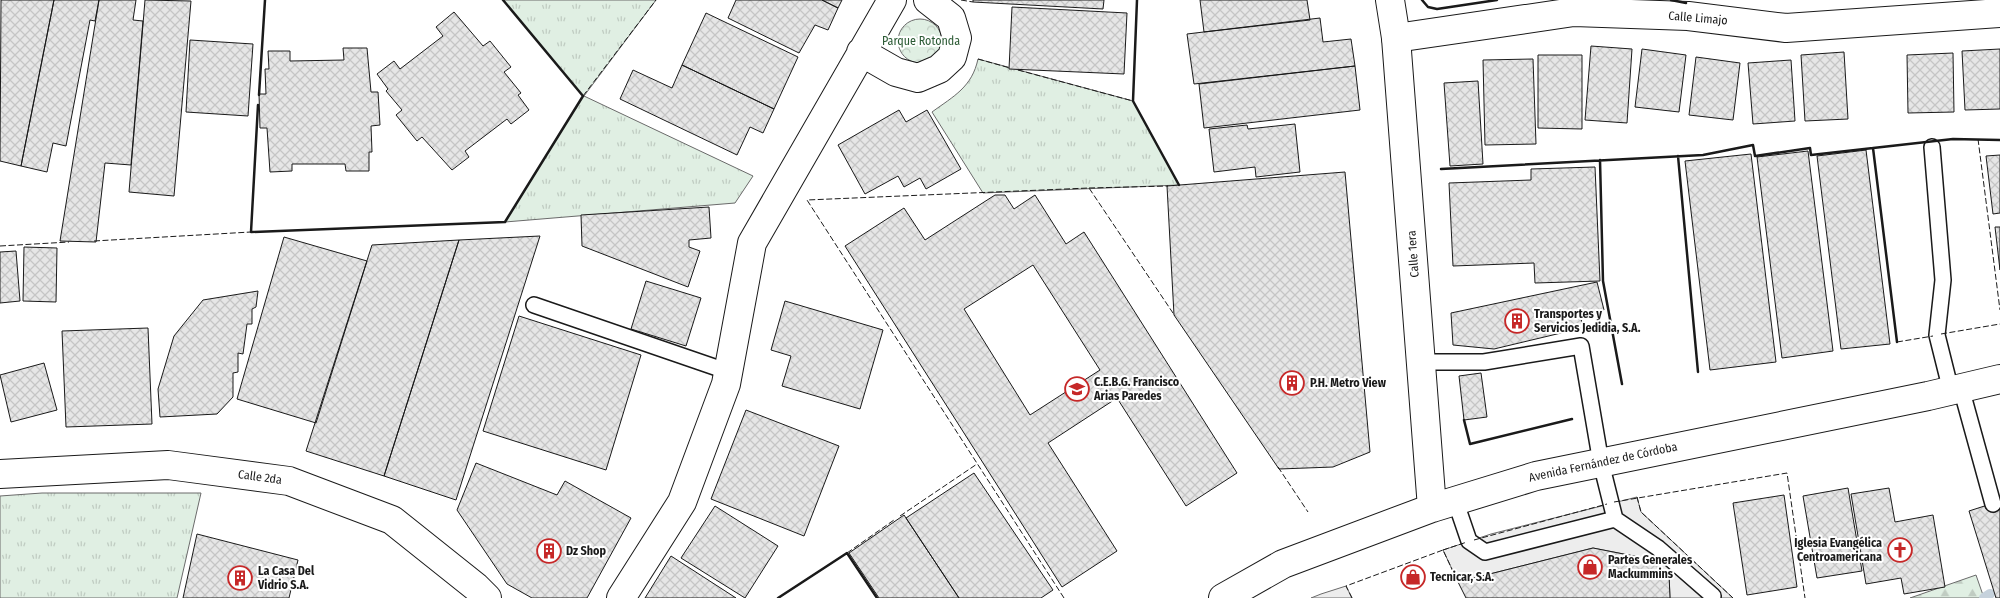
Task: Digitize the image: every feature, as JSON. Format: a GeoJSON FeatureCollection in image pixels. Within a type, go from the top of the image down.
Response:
{"type":"FeatureCollection","features":[{"type":"Feature","properties":{"kind":"street"},"geometry":{"type":"LineString","coordinates":[[621,598],[682,502],[726,384],[752,243],[892,0]]}},
{"type":"Feature","properties":{"kind":"street"},"geometry":{"type":"LineString","coordinates":[[861,52],[896,72],[918,78],[939,69],[952,57],[957,38],[951,18],[928,0]]}},
{"type":"Feature","properties":{"kind":"street","name":"Calle 1era"},"geometry":{"type":"LineString","coordinates":[[1390,0],[1396,38],[1421,362],[1443,504]]}},
{"type":"Feature","properties":{"kind":"street","name":"Calle Limajo"},"geometry":{"type":"LineString","coordinates":[[1396,38],[1574,12],[1688,16],[1786,28],[2000,13]]}},
{"type":"Feature","properties":{"kind":"street","name":"Avenida Fernández de Córdoba"},"geometry":{"type":"LineString","coordinates":[[1223,598],[1283,564],[1443,504],[1536,476],[1956,390],[2000,379]]}},
{"type":"Feature","properties":{"kind":"street","name":"Calle 2da"},"geometry":{"type":"LineString","coordinates":[[0,474],[168,465],[289,481],[392,520],[476,586],[487,598]]}},
{"type":"Feature","properties":{"kind":"lane"},"geometry":{"type":"LineString","coordinates":[[1932,147],[1943,280],[1937,335],[1993,504]]}},
{"type":"Feature","properties":{"kind":"lane"},"geometry":{"type":"LineString","coordinates":[[534,305],[729,372]]}},
{"type":"Feature","properties":{"kind":"lane"},"geometry":{"type":"LineString","coordinates":[[1421,362],[1484,362],[1581,346],[1601,463],[1615,519],[1658,548],[1714,596]]}},
{"type":"Feature","properties":{"kind":"lane"},"geometry":{"type":"LineString","coordinates":[[1443,504],[1469,541],[1485,552],[1615,519]]}},
{"type":"Feature","properties":{"kind":"green space"},"geometry":{"type":"Polygon","coordinates":[[[503,0],[656,0],[584,96],[753,176],[735,203],[505,222],[583,96],[503,0]]]}},
{"type":"Feature","properties":{"kind":"green space","name":"Parque Rotonda"},"geometry":{"type":"Polygon","coordinates":[[[920,19],[932,23],[938,29],[942,41],[938,53],[932,59],[920,63],[908,59],[902,53],[898,41],[902,29],[908,23],[920,19]]]}},
{"type":"Feature","properties":{"kind":"green space"},"geometry":{"type":"Polygon","coordinates":[[[978,59],[1133,101],[1179,185],[983,193],[932,112],[955,96],[967,84],[978,59]]]}},
{"type":"Feature","properties":{"kind":"green space"},"geometry":{"type":"Polygon","coordinates":[[[42,493],[201,493],[177,598],[0,598],[0,496],[42,493]]]}},
{"type":"Feature","properties":{"kind":"green space"},"geometry":{"type":"Polygon","coordinates":[[[1976,575],[1984,598],[1910,598],[1976,575]]]}},
{"type":"Feature","properties":{"kind":"shaded area"},"geometry":{"type":"Polygon","coordinates":[[[1637,497],[1641,512],[1733,598],[1670,598],[1669,574],[1649,559],[1593,548],[1458,582],[1443,550],[1491,534],[1637,497]]]}},
{"type":"Feature","properties":{"kind":"shaded area"},"geometry":{"type":"Polygon","coordinates":[[[1346,586],[1352,598],[1311,598],[1321,594],[1346,586]]]}},
{"type":"Feature","properties":{"kind":"building"},"geometry":{"type":"Polygon","coordinates":[[[1,0],[54,0],[21,166],[0,161],[1,0]]]}},
{"type":"Feature","properties":{"kind":"building"},"geometry":{"type":"Polygon","coordinates":[[[54,0],[99,0],[95,21],[90,20],[66,146],[53,143],[47,172],[21,166],[54,0]]]}},
{"type":"Feature","properties":{"kind":"building"},"geometry":{"type":"Polygon","coordinates":[[[99,0],[136,0],[133,20],[143,21],[131,165],[105,163],[96,242],[60,241],[99,0]]]}},
{"type":"Feature","properties":{"kind":"building"},"geometry":{"type":"Polygon","coordinates":[[[145,0],[191,1],[174,196],[129,192],[145,0]]]}},
{"type":"Feature","properties":{"kind":"building"},"geometry":{"type":"Polygon","coordinates":[[[736,0],[822,0],[838,8],[828,30],[815,25],[799,53],[728,18],[736,0]]]}},
{"type":"Feature","properties":{"kind":"building"},"geometry":{"type":"Polygon","coordinates":[[[822,0],[842,0],[838,8],[822,0]]]}},
{"type":"Feature","properties":{"kind":"building"},"geometry":{"type":"Polygon","coordinates":[[[973,0],[1104,0],[1103,9],[973,2],[973,0]]]}},
{"type":"Feature","properties":{"kind":"building"},"geometry":{"type":"Polygon","coordinates":[[[1200,0],[1307,0],[1310,20],[1204,32],[1200,0]]]}},
{"type":"Feature","properties":{"kind":"building"},"geometry":{"type":"Polygon","coordinates":[[[1012,7],[1127,13],[1124,74],[1009,69],[1012,7]]]}},
{"type":"Feature","properties":{"kind":"building"},"geometry":{"type":"Polygon","coordinates":[[[454,12],[483,46],[490,41],[511,67],[504,72],[521,93],[518,95],[529,110],[511,124],[507,119],[465,151],[469,157],[452,170],[422,137],[417,141],[396,115],[402,110],[386,91],[388,89],[377,74],[394,61],[400,69],[443,36],[436,27],[454,12]]]}},
{"type":"Feature","properties":{"kind":"building"},"geometry":{"type":"Polygon","coordinates":[[[706,13],[798,57],[774,109],[682,65],[706,13]]]}},
{"type":"Feature","properties":{"kind":"building"},"geometry":{"type":"Polygon","coordinates":[[[1320,18],[1323,42],[1351,39],[1355,66],[1194,84],[1187,34],[1320,18]]]}},
{"type":"Feature","properties":{"kind":"building"},"geometry":{"type":"Polygon","coordinates":[[[190,40],[253,44],[248,116],[186,112],[190,40]]]}},
{"type":"Feature","properties":{"kind":"building"},"geometry":{"type":"Polygon","coordinates":[[[1591,46],[1632,49],[1627,123],[1585,120],[1591,46]]]}},
{"type":"Feature","properties":{"kind":"building"},"geometry":{"type":"Polygon","coordinates":[[[343,48],[367,48],[371,92],[378,92],[380,125],[371,126],[372,152],[369,152],[369,171],[346,171],[345,164],[292,164],[292,171],[270,172],[267,128],[260,128],[259,94],[266,94],[265,69],[269,69],[268,51],[290,51],[290,61],[344,60],[343,48]]]}},
{"type":"Feature","properties":{"kind":"building"},"geometry":{"type":"Polygon","coordinates":[[[1642,49],[1686,55],[1679,112],[1635,107],[1642,49]]]}},
{"type":"Feature","properties":{"kind":"building"},"geometry":{"type":"Polygon","coordinates":[[[2000,49],[2000,109],[1965,110],[1962,51],[2000,49]]]}},
{"type":"Feature","properties":{"kind":"building"},"geometry":{"type":"Polygon","coordinates":[[[1844,52],[1848,119],[1805,121],[1801,55],[1844,52]]]}},
{"type":"Feature","properties":{"kind":"building"},"geometry":{"type":"Polygon","coordinates":[[[1953,53],[1954,112],[1908,113],[1907,55],[1953,53]]]}},
{"type":"Feature","properties":{"kind":"building"},"geometry":{"type":"Polygon","coordinates":[[[1538,55],[1582,55],[1582,129],[1538,128],[1538,55]]]}},
{"type":"Feature","properties":{"kind":"building"},"geometry":{"type":"Polygon","coordinates":[[[1696,57],[1740,63],[1733,120],[1689,115],[1696,57]]]}},
{"type":"Feature","properties":{"kind":"building"},"geometry":{"type":"Polygon","coordinates":[[[1533,59],[1536,144],[1485,145],[1483,60],[1533,59]]]}},
{"type":"Feature","properties":{"kind":"building"},"geometry":{"type":"Polygon","coordinates":[[[1791,60],[1795,121],[1753,124],[1748,63],[1791,60]]]}},
{"type":"Feature","properties":{"kind":"building"},"geometry":{"type":"Polygon","coordinates":[[[682,65],[774,109],[763,133],[750,127],[737,155],[620,99],[633,70],[672,88],[682,65]]]}},
{"type":"Feature","properties":{"kind":"building"},"geometry":{"type":"Polygon","coordinates":[[[1355,66],[1360,110],[1204,128],[1199,84],[1355,66]]]}},
{"type":"Feature","properties":{"kind":"building"},"geometry":{"type":"Polygon","coordinates":[[[1478,81],[1483,164],[1450,166],[1444,83],[1478,81]]]}},
{"type":"Feature","properties":{"kind":"building"},"geometry":{"type":"Polygon","coordinates":[[[899,110],[906,122],[927,110],[961,169],[926,189],[920,178],[904,187],[898,176],[865,194],[838,145],[899,110]]]}},
{"type":"Feature","properties":{"kind":"building"},"geometry":{"type":"Polygon","coordinates":[[[1295,124],[1300,172],[1256,177],[1255,167],[1214,172],[1209,129],[1247,125],[1248,129],[1295,124]]]}},
{"type":"Feature","properties":{"kind":"building"},"geometry":{"type":"Polygon","coordinates":[[[1866,150],[1890,344],[1841,349],[1817,156],[1866,150]]]}},
{"type":"Feature","properties":{"kind":"building"},"geometry":{"type":"Polygon","coordinates":[[[1808,151],[1833,351],[1782,358],[1757,157],[1808,151]]]}},
{"type":"Feature","properties":{"kind":"building"},"geometry":{"type":"Polygon","coordinates":[[[1751,154],[1776,362],[1710,370],[1685,161],[1751,154]]]}},
{"type":"Feature","properties":{"kind":"building"},"geometry":{"type":"Polygon","coordinates":[[[2000,155],[2000,213],[1993,214],[1986,156],[2000,155]]]}},
{"type":"Feature","properties":{"kind":"building"},"geometry":{"type":"Polygon","coordinates":[[[1595,167],[1600,281],[1535,283],[1534,263],[1453,266],[1449,183],[1531,180],[1531,169],[1595,167]]]}},
{"type":"Feature","properties":{"kind":"building","name":"P.H. Metro View"},"geometry":{"type":"Polygon","coordinates":[[[1345,172],[1370,452],[1333,467],[1279,469],[1174,315],[1167,186],[1345,172]]]}},
{"type":"Feature","properties":{"kind":"building"},"geometry":{"type":"Polygon","coordinates":[[[995,195],[1005,195],[1014,209],[1035,195],[1066,244],[1084,232],[1237,473],[1186,506],[1117,398],[1048,443],[1117,551],[1062,587],[845,246],[904,208],[925,240],[995,195]],[[1033,265],[964,309],[1030,415],[1100,370],[1033,265]]]}},
{"type":"Feature","properties":{"kind":"building"},"geometry":{"type":"Polygon","coordinates":[[[709,207],[711,238],[689,240],[689,247],[700,251],[688,287],[582,246],[581,215],[709,207]]]}},
{"type":"Feature","properties":{"kind":"building"},"geometry":{"type":"Polygon","coordinates":[[[1995,227],[2000,227],[2000,270],[1995,227]]]}},
{"type":"Feature","properties":{"kind":"building"},"geometry":{"type":"Polygon","coordinates":[[[540,236],[456,500],[384,476],[459,240],[540,236]]]}},
{"type":"Feature","properties":{"kind":"building"},"geometry":{"type":"Polygon","coordinates":[[[284,237],[367,261],[316,423],[237,399],[284,237]]]}},
{"type":"Feature","properties":{"kind":"building"},"geometry":{"type":"Polygon","coordinates":[[[459,240],[384,476],[306,451],[372,245],[459,240]]]}},
{"type":"Feature","properties":{"kind":"building"},"geometry":{"type":"Polygon","coordinates":[[[24,247],[57,248],[56,302],[23,301],[24,247]]]}},
{"type":"Feature","properties":{"kind":"building"},"geometry":{"type":"Polygon","coordinates":[[[16,251],[20,301],[0,303],[0,252],[16,251]]]}},
{"type":"Feature","properties":{"kind":"building"},"geometry":{"type":"Polygon","coordinates":[[[646,281],[701,298],[686,346],[631,329],[646,281]]]}},
{"type":"Feature","properties":{"kind":"building","name":"Transportes y Servicios Jedidia, S.A."},"geometry":{"type":"Polygon","coordinates":[[[1597,282],[1604,310],[1581,315],[1582,328],[1494,349],[1453,345],[1451,313],[1597,282]]]}},
{"type":"Feature","properties":{"kind":"building"},"geometry":{"type":"Polygon","coordinates":[[[258,291],[256,307],[252,309],[252,324],[247,324],[243,354],[238,353],[238,372],[233,373],[233,397],[217,414],[160,417],[158,389],[174,336],[203,300],[258,291]]]}},
{"type":"Feature","properties":{"kind":"building"},"geometry":{"type":"Polygon","coordinates":[[[785,301],[883,330],[860,409],[782,386],[791,356],[771,350],[785,301]]]}},
{"type":"Feature","properties":{"kind":"building"},"geometry":{"type":"Polygon","coordinates":[[[519,316],[641,355],[606,470],[483,431],[519,316]]]}},
{"type":"Feature","properties":{"kind":"building"},"geometry":{"type":"Polygon","coordinates":[[[148,328],[152,424],[66,427],[62,331],[148,328]]]}},
{"type":"Feature","properties":{"kind":"building"},"geometry":{"type":"Polygon","coordinates":[[[44,363],[57,410],[11,422],[0,375],[44,363]]]}},
{"type":"Feature","properties":{"kind":"building"},"geometry":{"type":"Polygon","coordinates":[[[1481,373],[1487,417],[1464,420],[1459,376],[1481,373]]]}},
{"type":"Feature","properties":{"kind":"building"},"geometry":{"type":"Polygon","coordinates":[[[746,410],[839,446],[804,536],[711,499],[746,410]]]}},
{"type":"Feature","properties":{"kind":"building","name":"Dz Shop"},"geometry":{"type":"Polygon","coordinates":[[[476,463],[557,495],[565,481],[631,518],[587,598],[532,598],[507,584],[457,510],[476,463]]]}},
{"type":"Feature","properties":{"kind":"building"},"geometry":{"type":"Polygon","coordinates":[[[974,473],[1053,590],[1041,598],[959,598],[906,518],[974,473]]]}},
{"type":"Feature","properties":{"kind":"building"},"geometry":{"type":"Polygon","coordinates":[[[1848,488],[1862,571],[1817,578],[1803,496],[1848,488]]]}},
{"type":"Feature","properties":{"kind":"building","name":"Iglesia Evangélica Centroamericana"},"geometry":{"type":"Polygon","coordinates":[[[1889,488],[1895,522],[1933,515],[1945,587],[1904,594],[1901,578],[1866,584],[1851,494],[1889,488]]]}},
{"type":"Feature","properties":{"kind":"building"},"geometry":{"type":"Polygon","coordinates":[[[1784,495],[1797,587],[1747,595],[1733,503],[1784,495]]]}},
{"type":"Feature","properties":{"kind":"building"},"geometry":{"type":"Polygon","coordinates":[[[2000,501],[2000,598],[1996,598],[1969,511],[2000,501]]]}},
{"type":"Feature","properties":{"kind":"building"},"geometry":{"type":"Polygon","coordinates":[[[715,506],[778,546],[745,598],[681,558],[715,506]]]}},
{"type":"Feature","properties":{"kind":"building"},"geometry":{"type":"Polygon","coordinates":[[[904,515],[959,598],[879,598],[849,553],[904,515]]]}},
{"type":"Feature","properties":{"kind":"building","name":"La Casa Del Vidrio S.A."},"geometry":{"type":"Polygon","coordinates":[[[197,534],[298,560],[289,598],[183,598],[197,534]]]}},
{"type":"Feature","properties":{"kind":"building","name":"Partes Generales Mackummins"},"geometry":{"type":"Polygon","coordinates":[[[1593,548],[1649,559],[1669,574],[1670,598],[1466,598],[1458,582],[1593,548]]]}},
{"type":"Feature","properties":{"kind":"building"},"geometry":{"type":"Polygon","coordinates":[[[671,556],[736,598],[645,598],[671,556]]]}},
{"type":"Feature","properties":{"kind":"waterway"},"geometry":{"type":"LineString","coordinates":[[1984,598],[1990,594]]}},
{"type":"Feature","properties":{"kind":"fence"},"geometry":{"type":"LineString","coordinates":[[583,96],[656,0]]}},
{"type":"Feature","properties":{"kind":"fence"},"geometry":{"type":"LineString","coordinates":[[961,0],[973,2]]}},
{"type":"Feature","properties":{"kind":"fence"},"geometry":{"type":"LineString","coordinates":[[978,59],[1010,68]]}},
{"type":"Feature","properties":{"kind":"fence"},"geometry":{"type":"LineString","coordinates":[[1018,70],[1133,101]]}},
{"type":"Feature","properties":{"kind":"fence"},"geometry":{"type":"LineString","coordinates":[[1978,139],[2000,310]]}},
{"type":"Feature","properties":{"kind":"fence"},"geometry":{"type":"LineString","coordinates":[[1089,188],[1168,186]]}},
{"type":"Feature","properties":{"kind":"fence"},"geometry":{"type":"LineString","coordinates":[[1064,598],[807,200],[1089,188],[1175,316]]}},
{"type":"Feature","properties":{"kind":"fence"},"geometry":{"type":"LineString","coordinates":[[94,241],[251,232]]}},
{"type":"Feature","properties":{"kind":"fence"},"geometry":{"type":"LineString","coordinates":[[0,246],[69,242]]}},
{"type":"Feature","properties":{"kind":"fence"},"geometry":{"type":"LineString","coordinates":[[1941,334],[2000,324]]}},
{"type":"Feature","properties":{"kind":"fence"},"geometry":{"type":"LineString","coordinates":[[1897,342],[1933,336]]}},
{"type":"Feature","properties":{"kind":"fence"},"geometry":{"type":"LineString","coordinates":[[900,516],[977,464]]}},
{"type":"Feature","properties":{"kind":"fence"},"geometry":{"type":"LineString","coordinates":[[1278,467],[1308,512]]}},
{"type":"Feature","properties":{"kind":"fence"},"geometry":{"type":"LineString","coordinates":[[1614,502],[1787,473],[1805,598]]}},
{"type":"Feature","properties":{"kind":"fence"},"geometry":{"type":"LineString","coordinates":[[1637,497],[1641,512],[1733,598]]}},
{"type":"Feature","properties":{"kind":"fence"},"geometry":{"type":"LineString","coordinates":[[1474,540],[1607,504]]}},
{"type":"Feature","properties":{"kind":"fence"},"geometry":{"type":"LineString","coordinates":[[847,553],[894,520]]}},
{"type":"Feature","properties":{"kind":"fence"},"geometry":{"type":"LineString","coordinates":[[1443,550],[1467,542]]}},
{"type":"Feature","properties":{"kind":"fence"},"geometry":{"type":"LineString","coordinates":[[1352,598],[1346,586],[1443,550],[1458,582]]}},
{"type":"Feature","properties":{"kind":"wall"},"geometry":{"type":"LineString","coordinates":[[259,95],[265,0]]}},
{"type":"Feature","properties":{"kind":"wall"},"geometry":{"type":"LineString","coordinates":[[258,105],[251,232],[505,222],[583,96],[503,0]]}},
{"type":"Feature","properties":{"kind":"wall"},"geometry":{"type":"LineString","coordinates":[[1137,0],[1133,101],[1179,185]]}},
{"type":"Feature","properties":{"kind":"wall"},"geometry":{"type":"LineString","coordinates":[[1422,0],[1428,7],[1437,9],[1497,0]]}},
{"type":"Feature","properties":{"kind":"wall"},"geometry":{"type":"LineString","coordinates":[[1671,0],[1686,3]]}},
{"type":"Feature","properties":{"kind":"wall"},"geometry":{"type":"LineString","coordinates":[[1441,169],[1703,155],[1753,145],[1755,156],[1810,148],[1811,155],[1953,139],[2000,140]]}},
{"type":"Feature","properties":{"kind":"wall"},"geometry":{"type":"LineString","coordinates":[[1873,148],[1897,342]]}},
{"type":"Feature","properties":{"kind":"wall"},"geometry":{"type":"LineString","coordinates":[[1678,156],[1698,372]]}},
{"type":"Feature","properties":{"kind":"wall"},"geometry":{"type":"LineString","coordinates":[[1600,160],[1603,281],[1622,384]]}},
{"type":"Feature","properties":{"kind":"wall"},"geometry":{"type":"LineString","coordinates":[[1464,420],[1470,444],[1572,419]]}},
{"type":"Feature","properties":{"kind":"wall"},"geometry":{"type":"LineString","coordinates":[[778,598],[847,553],[877,598]]}},
{"type":"Feature","properties":{"kind":"place","name":"Transportes y Servicios Jedidia, S.A."},"geometry":{"type":"Point","coordinates":[1517,321]}},
{"type":"Feature","properties":{"kind":"place","name":"P.H. Metro View"},"geometry":{"type":"Point","coordinates":[1292,383]}},
{"type":"Feature","properties":{"kind":"place","name":"C.E.B.G. Francisco Arias Paredes"},"geometry":{"type":"Point","coordinates":[1077,389]}},
{"type":"Feature","properties":{"kind":"place","name":"Iglesia Evangélica Centroamericana"},"geometry":{"type":"Point","coordinates":[1900,550]}},
{"type":"Feature","properties":{"kind":"place","name":"Dz Shop"},"geometry":{"type":"Point","coordinates":[549,551]}},
{"type":"Feature","properties":{"kind":"place","name":"Partes Generales Mackummins"},"geometry":{"type":"Point","coordinates":[1590,567]}},
{"type":"Feature","properties":{"kind":"place","name":"Tecnicar, S.A."},"geometry":{"type":"Point","coordinates":[1413,577]}},
{"type":"Feature","properties":{"kind":"place","name":"La Casa Del Vidrio S.A."},"geometry":{"type":"Point","coordinates":[240,578]}}]}
